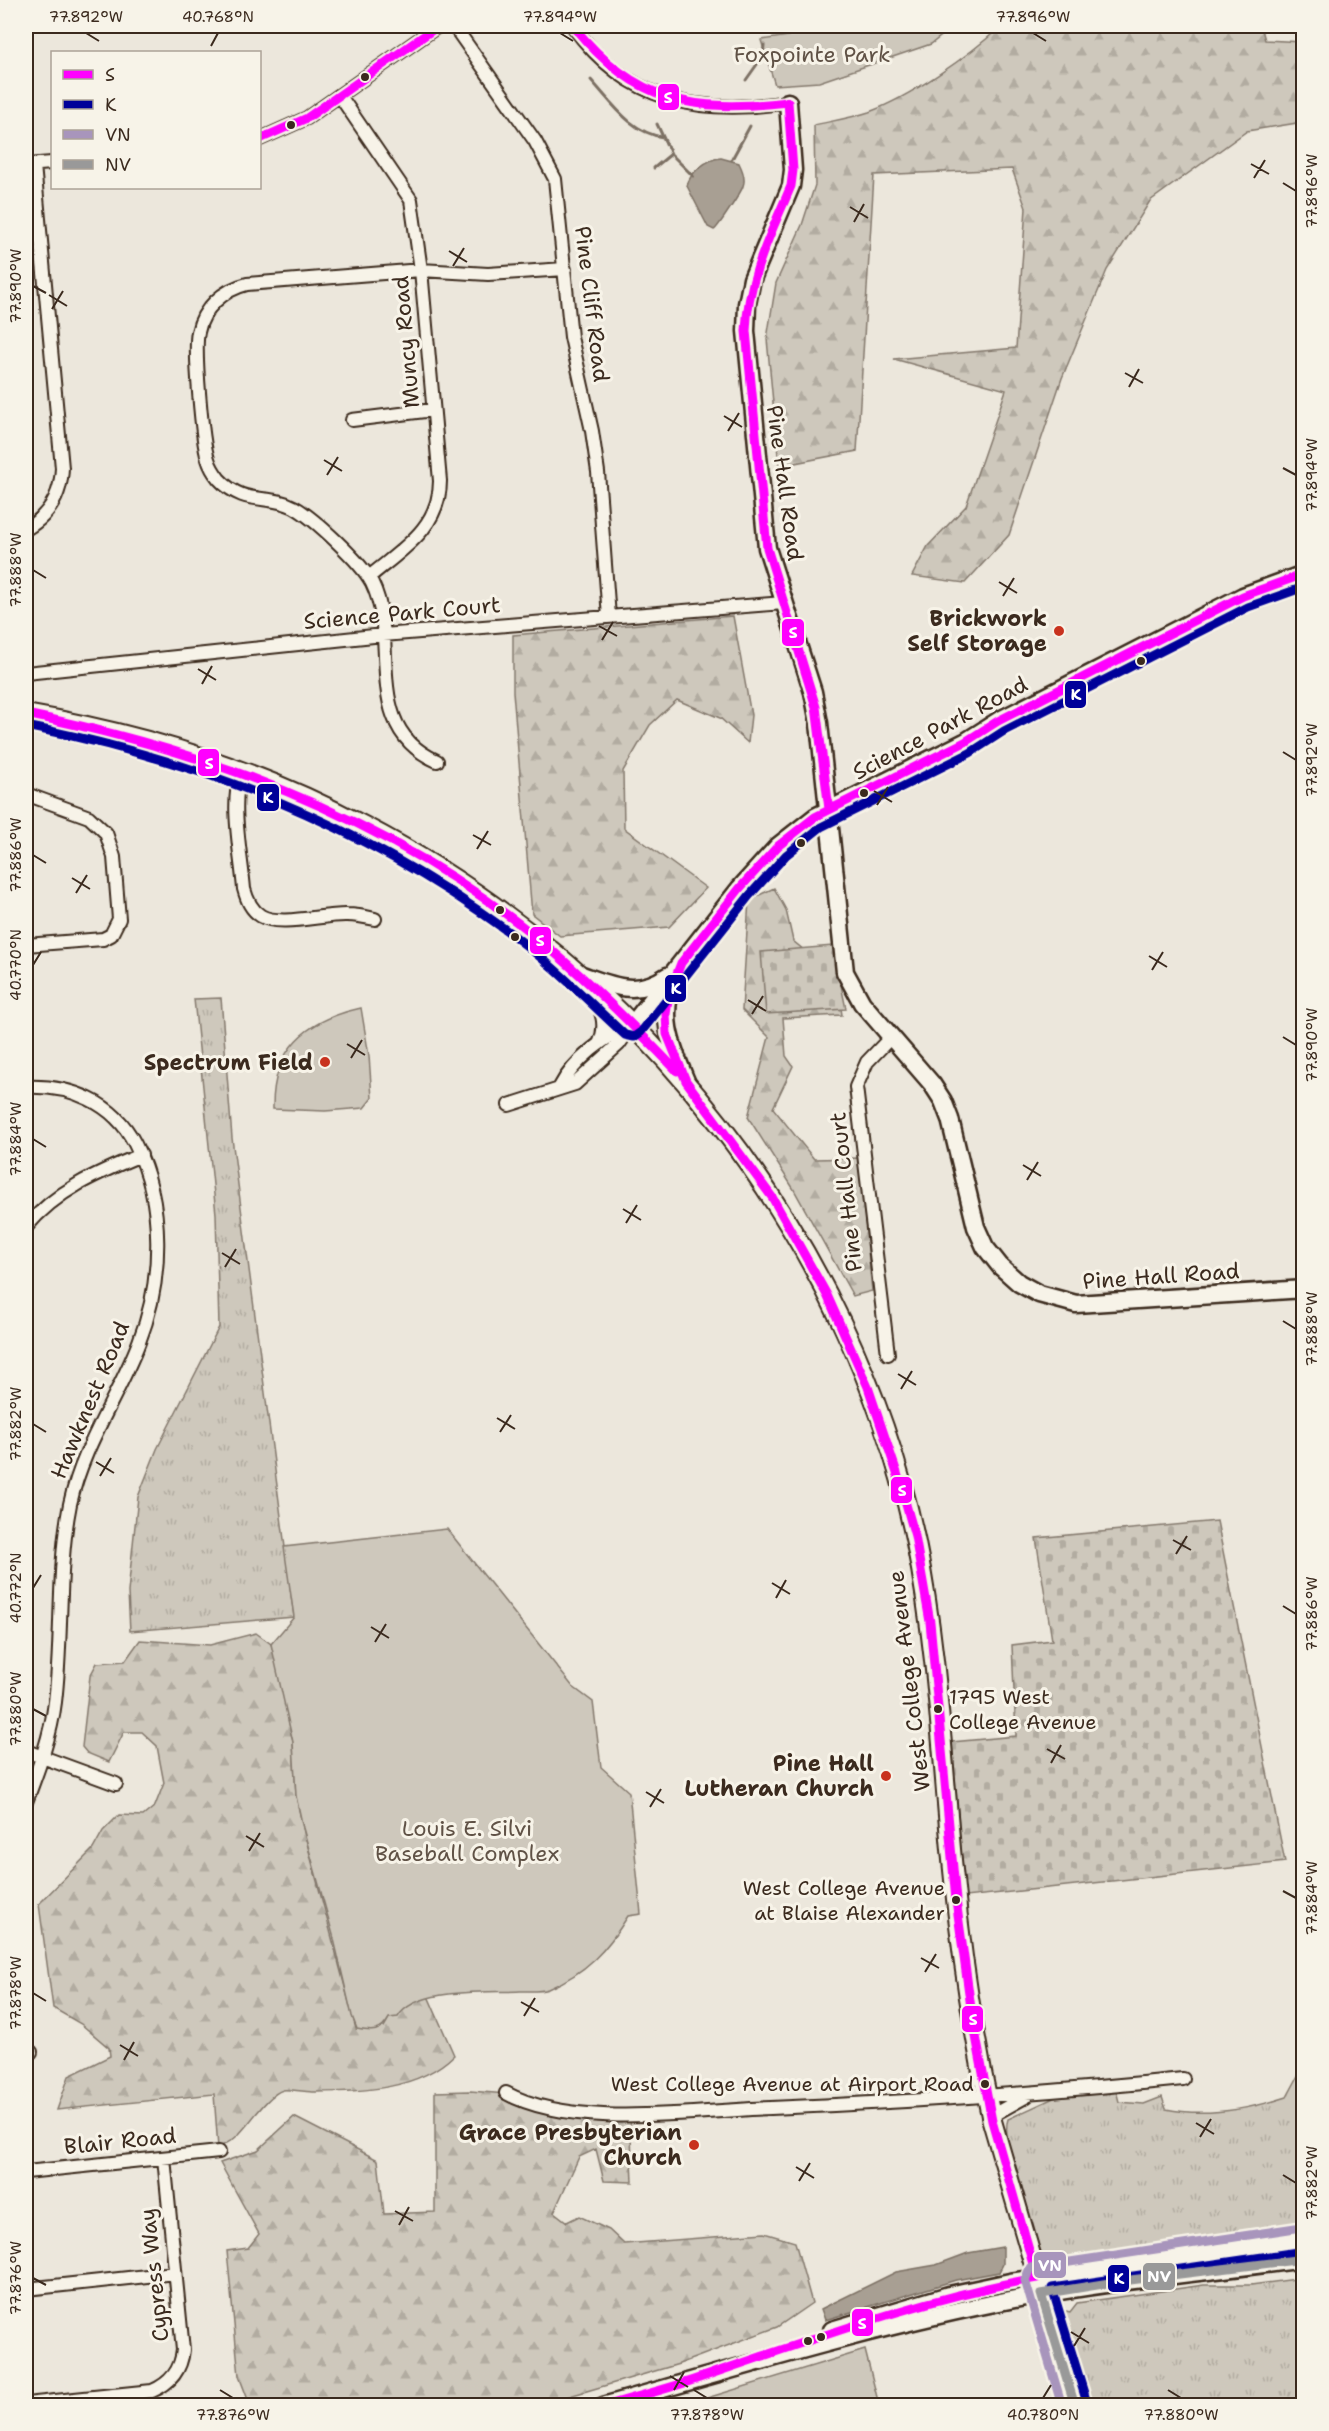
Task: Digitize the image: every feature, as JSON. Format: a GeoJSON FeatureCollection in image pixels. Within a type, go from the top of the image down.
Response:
{"type":"FeatureCollection","features":[{"type":"Feature","properties":{"kind":"main road","name":"Pine Hall Road"},"geometry":{"type":"LineString","coordinates":[[788,102],[793,170],[791,186],[752,279],[747,304],[746,332],[764,527],[770,561],[816,707],[846,972],[862,1003],[932,1084],[947,1110],[972,1213],[986,1246],[1006,1272],[1030,1290],[1063,1302],[1089,1305],[1304,1289]]}},
{"type":"Feature","properties":{"kind":"main road","name":"Science Park Road"},"geometry":{"type":"LineString","coordinates":[[632,1025],[764,860],[815,817],[829,809],[848,803],[965,742],[998,721],[1243,596],[1304,574]]}},
{"type":"Feature","properties":{"kind":"main road","name":"West College Avenue"},"geometry":{"type":"LineString","coordinates":[[26,714],[101,729],[241,771],[314,801],[393,842],[508,916],[576,973],[632,1025],[686,1082],[720,1123],[794,1233],[855,1355],[897,1473],[915,1536],[930,1622],[961,1943],[987,2097],[1075,2406]]}},
{"type":"Feature","properties":{"kind":"main road"},"geometry":{"type":"LineString","coordinates":[[576,973],[615,988],[638,989],[660,981],[681,963]]}},
{"type":"Feature","properties":{"kind":"main road"},"geometry":{"type":"LineString","coordinates":[[681,963],[669,994],[666,1024],[686,1082]]}},
{"type":"Feature","properties":{"kind":"main road"},"geometry":{"type":"LineString","coordinates":[[603,2406],[1039,2286],[1304,2239]]}},
{"type":"Feature","properties":{"kind":"main road"},"geometry":{"type":"LineString","coordinates":[[1039,2286],[1122,2281],[1304,2259]]}},
{"type":"Feature","properties":{"kind":"street"},"geometry":{"type":"LineString","coordinates":[[261,139],[294,125],[340,96],[438,26]]}},
{"type":"Feature","properties":{"kind":"street","name":"Pine Cliff Road"},"geometry":{"type":"LineString","coordinates":[[454,26],[550,166],[558,194],[571,337],[592,431],[598,471],[609,616]]}},
{"type":"Feature","properties":{"kind":"street"},"geometry":{"type":"LineString","coordinates":[[573,26],[607,65],[640,87],[664,97],[711,107],[788,102]]}},
{"type":"Feature","properties":{"kind":"street","name":"Muncy Road"},"geometry":{"type":"LineString","coordinates":[[340,96],[406,190],[415,221],[440,481],[436,511],[420,534],[369,577]]}},
{"type":"Feature","properties":{"kind":"street"},"geometry":{"type":"LineString","coordinates":[[26,529],[43,517],[53,505],[61,484],[62,468],[30,165],[51,163]]}},
{"type":"Feature","properties":{"kind":"street"},"geometry":{"type":"LineString","coordinates":[[437,761],[411,743],[392,714],[385,674],[383,635],[375,591],[369,577],[310,518],[293,507],[241,495],[214,472],[206,451],[198,371],[198,332],[205,314],[216,300],[236,287],[421,270],[488,274],[565,269]]}},
{"type":"Feature","properties":{"kind":"street"},"geometry":{"type":"LineString","coordinates":[[352,420],[434,410]]}},
{"type":"Feature","properties":{"kind":"street","name":"Science Park Court"},"geometry":{"type":"LineString","coordinates":[[26,673],[383,635],[784,603]]}},
{"type":"Feature","properties":{"kind":"street"},"geometry":{"type":"LineString","coordinates":[[241,771],[237,784],[237,806],[244,889],[247,901],[254,911],[263,918],[275,920],[346,915],[375,919]]}},
{"type":"Feature","properties":{"kind":"street"},"geometry":{"type":"LineString","coordinates":[[26,794],[89,817],[106,833],[114,857],[119,919],[111,935],[103,939],[26,945]]}},
{"type":"Feature","properties":{"kind":"street"},"geometry":{"type":"LineString","coordinates":[[576,973],[597,1002],[602,1014],[604,1030],[597,1047]]}},
{"type":"Feature","properties":{"kind":"street"},"geometry":{"type":"LineString","coordinates":[[560,1087],[567,1074],[609,1034],[632,1025]]}},
{"type":"Feature","properties":{"kind":"street"},"geometry":{"type":"LineString","coordinates":[[509,1105],[574,1084],[619,1044],[632,1025]]}},
{"type":"Feature","properties":{"kind":"street","name":"Pine Hall Court"},"geometry":{"type":"LineString","coordinates":[[888,1354],[879,1296],[856,1087],[867,1062],[891,1037]]}},
{"type":"Feature","properties":{"kind":"street","name":"Hawknest Road"},"geometry":{"type":"LineString","coordinates":[[26,1087],[63,1089],[90,1098],[123,1125],[141,1155],[154,1206],[157,1254],[153,1287],[139,1341],[90,1441],[70,1505],[64,1551],[55,1702],[42,1757],[26,1802]]}},
{"type":"Feature","properties":{"kind":"street"},"geometry":{"type":"LineString","coordinates":[[26,1227],[63,1191],[95,1173],[141,1155]]}},
{"type":"Feature","properties":{"kind":"street"},"geometry":{"type":"LineString","coordinates":[[26,1751],[116,1784]]}},
{"type":"Feature","properties":{"kind":"street"},"geometry":{"type":"LineString","coordinates":[[506,2093],[543,2108],[571,2112],[642,2114],[919,2102],[1183,2079]]}},
{"type":"Feature","properties":{"kind":"street"},"geometry":{"type":"LineString","coordinates":[[991,2116],[1030,2094]]}},
{"type":"Feature","properties":{"kind":"street","name":"Blair Road"},"geometry":{"type":"LineString","coordinates":[[26,2172],[219,2152]]}},
{"type":"Feature","properties":{"kind":"street","name":"Cypress Way"},"geometry":{"type":"LineString","coordinates":[[26,2404],[142,2392],[166,2384],[179,2366],[183,2350],[164,2158]]}},
{"type":"Feature","properties":{"kind":"street"},"geometry":{"type":"LineString","coordinates":[[26,2289],[175,2273]]}},
{"type":"Feature","properties":{"kind":"green space","name":"Foxpointe Park"},"geometry":{"type":"Polygon","coordinates":[[[802,26],[954,26],[931,44],[819,82],[775,85],[761,40],[788,36],[802,26]]]}},
{"type":"Feature","properties":{"kind":"green space"},"geometry":{"type":"Polygon","coordinates":[[[1001,26],[1261,26],[1265,40],[1303,42],[1303,122],[1247,131],[1150,201],[1107,270],[1062,378],[1009,535],[965,583],[912,576],[928,546],[966,506],[1006,390],[894,359],[1016,348],[1026,208],[1012,169],[874,175],[857,451],[779,466],[767,339],[776,283],[802,225],[815,185],[814,125],[869,112],[902,96],[973,50],[1001,26]]]}},
{"type":"Feature","properties":{"kind":"green space"},"geometry":{"type":"Polygon","coordinates":[[[733,616],[751,715],[748,743],[720,718],[677,700],[650,725],[623,771],[624,828],[706,888],[669,927],[560,936],[532,914],[513,692],[513,635],[733,616]]]}},
{"type":"Feature","properties":{"kind":"green space"},"geometry":{"type":"Polygon","coordinates":[[[774,888],[786,910],[793,941],[836,976],[842,1015],[783,1018],[786,1056],[793,1066],[773,1108],[814,1159],[859,1158],[872,1291],[853,1296],[793,1188],[748,1117],[769,1037],[742,1010],[749,900],[774,888]]]}},
{"type":"Feature","properties":{"kind":"green space"},"geometry":{"type":"Polygon","coordinates":[[[833,946],[846,1009],[766,1014],[761,952],[833,946]]]}},
{"type":"Feature","properties":{"kind":"green space"},"geometry":{"type":"Polygon","coordinates":[[[221,998],[232,1138],[294,1617],[130,1631],[128,1592],[138,1497],[157,1449],[219,1327],[216,1214],[194,999],[221,998]]]}},
{"type":"Feature","properties":{"kind":"green space","name":"Spectrum Field"},"geometry":{"type":"Polygon","coordinates":[[[361,1008],[369,1056],[372,1098],[364,1108],[325,1111],[273,1109],[274,1088],[279,1070],[296,1040],[324,1020],[361,1008]]]}},
{"type":"Feature","properties":{"kind":"green space"},"geometry":{"type":"Polygon","coordinates":[[[1217,1521],[1285,1862],[965,1897],[952,1742],[1016,1736],[1012,1645],[1052,1640],[1036,1538],[1217,1521]]]}},
{"type":"Feature","properties":{"kind":"green space","name":"Louis E. Silvi Baseball Complex"},"geometry":{"type":"Polygon","coordinates":[[[447,1529],[573,1687],[593,1702],[601,1767],[629,1792],[641,1914],[628,1916],[612,1940],[594,1959],[574,1976],[548,1989],[454,1993],[436,1996],[407,2007],[398,2017],[389,2018],[379,2029],[362,2030],[357,2029],[352,2016],[333,1935],[303,1828],[296,1796],[293,1742],[271,1644],[294,1617],[284,1547],[447,1529]]]}},
{"type":"Feature","properties":{"kind":"green space"},"geometry":{"type":"Polygon","coordinates":[[[256,1633],[271,1644],[277,1664],[293,1742],[296,1796],[356,2029],[384,2027],[389,2018],[386,1993],[428,1996],[454,2055],[440,2067],[424,2076],[389,2087],[333,2092],[283,2090],[265,2103],[235,2138],[218,2148],[214,2094],[57,2110],[69,2076],[110,2056],[109,2048],[81,2024],[53,2008],[39,1904],[93,1849],[103,1831],[119,1815],[143,1816],[155,1806],[164,1783],[157,1746],[142,1732],[124,1732],[109,1762],[87,1753],[82,1747],[90,1676],[97,1663],[125,1661],[140,1640],[210,1645],[256,1633]]]}},
{"type":"Feature","properties":{"kind":"green space"},"geometry":{"type":"Polygon","coordinates":[[[1300,2073],[1303,2073],[1303,2232],[1065,2264],[1056,2263],[1056,2260],[1046,2254],[1043,2256],[1022,2199],[1012,2161],[1008,2144],[1008,2119],[1058,2096],[1116,2090],[1119,2102],[1144,2104],[1162,2097],[1166,2109],[1212,2112],[1243,2108],[1287,2097],[1300,2073]]]}},
{"type":"Feature","properties":{"kind":"green space"},"geometry":{"type":"Polygon","coordinates":[[[470,2091],[507,2094],[530,2104],[630,2114],[633,2182],[604,2181],[596,2149],[579,2157],[554,2212],[567,2222],[579,2216],[609,2230],[624,2244],[764,2233],[795,2242],[812,2303],[777,2327],[679,2364],[539,2405],[250,2405],[239,2376],[227,2251],[248,2248],[259,2234],[220,2163],[258,2150],[294,2117],[378,2160],[384,2214],[435,2212],[435,2092],[470,2091]]]}},
{"type":"Feature","properties":{"kind":"green space"},"geometry":{"type":"Polygon","coordinates":[[[1303,2278],[1303,2405],[1090,2405],[1065,2317],[1066,2311],[1070,2312],[1077,2303],[1204,2285],[1251,2285],[1303,2278]]]}},
{"type":"Feature","properties":{"kind":"green space"},"geometry":{"type":"Polygon","coordinates":[[[865,2350],[879,2405],[684,2405],[865,2350]]]}},
{"type":"Feature","properties":{"kind":"shaded area"},"geometry":{"type":"Polygon","coordinates":[[[721,158],[739,163],[744,183],[714,230],[708,227],[687,186],[700,167],[721,158]]]}},
{"type":"Feature","properties":{"kind":"shaded area"},"geometry":{"type":"Polygon","coordinates":[[[1003,2247],[1003,2264],[999,2272],[956,2280],[825,2320],[821,2309],[896,2272],[936,2265],[968,2253],[1003,2247]]]}},
{"type":"Feature","properties":{"kind":"waterway"},"geometry":{"type":"LineString","coordinates":[[746,80],[763,56],[764,45]]}},
{"type":"Feature","properties":{"kind":"waterway"},"geometry":{"type":"LineString","coordinates":[[591,80],[623,116],[641,130],[663,137]]}},
{"type":"Feature","properties":{"kind":"waterway"},"geometry":{"type":"LineString","coordinates":[[657,124],[671,154],[693,176]]}},
{"type":"Feature","properties":{"kind":"waterway"},"geometry":{"type":"LineString","coordinates":[[732,159],[750,126]]}},
{"type":"Feature","properties":{"kind":"waterway"},"geometry":{"type":"LineString","coordinates":[[654,168],[671,154]]}},
{"type":"Feature","properties":{"kind":"transit line","name":"S"},"geometry":{"type":"LineString","coordinates":[[261,139],[307,118],[438,26]]}},
{"type":"Feature","properties":{"kind":"transit line","name":"S"},"geometry":{"type":"LineString","coordinates":[[573,26],[596,52],[620,72],[643,87],[668,97],[723,106],[788,102]]}},
{"type":"Feature","properties":{"kind":"transit line","name":"S"},"geometry":{"type":"LineString","coordinates":[[788,102],[793,170],[791,186],[761,257],[751,292],[746,331],[767,548],[816,707],[829,809]]}},
{"type":"Feature","properties":{"kind":"transit line","name":"S"},"geometry":{"type":"LineString","coordinates":[[1037,2278],[992,2121],[972,2015],[956,1900],[930,1622],[915,1536],[897,1473],[868,1387],[827,1295],[772,1197],[686,1081],[667,1034],[666,1014],[669,994],[681,963],[740,888],[778,846],[815,817],[965,742],[998,721],[1243,596],[1304,574]]}},
{"type":"Feature","properties":{"kind":"transit line","name":"K"},"geometry":{"type":"LineString","coordinates":[[26,726],[91,740],[216,778],[277,801],[336,828],[394,858],[506,930],[552,967],[625,1035],[634,1037],[641,1032],[749,896],[786,855],[821,827],[970,753],[1004,731],[1248,607],[1304,587]]}},
{"type":"Feature","properties":{"kind":"transit line","name":"S"},"geometry":{"type":"LineString","coordinates":[[26,714],[95,729],[229,769],[358,824],[420,857],[479,895],[536,937],[608,1002],[677,1071]]}},
{"type":"Feature","properties":{"kind":"transit line","name":"VN"},"geometry":{"type":"LineString","coordinates":[[1062,2406],[1025,2280],[1030,2268],[1302,2227]]}},
{"type":"Feature","properties":{"kind":"transit line","name":"K"},"geometry":{"type":"LineString","coordinates":[[1087,2403],[1052,2288],[1304,2251]]}},
{"type":"Feature","properties":{"kind":"transit line","name":"NV"},"geometry":{"type":"LineString","coordinates":[[1075,2406],[1041,2294],[1122,2281],[1304,2259]]}},
{"type":"Feature","properties":{"kind":"transit line","name":"S"},"geometry":{"type":"LineString","coordinates":[[605,2406],[680,2384],[910,2308],[994,2286],[1037,2278]]}},
{"type":"Feature","properties":{"kind":"place","name":"Brickwork Self Storage"},"geometry":{"type":"Point","coordinates":[1059,631]}},
{"type":"Feature","properties":{"kind":"place","name":"Spectrum Field"},"geometry":{"type":"Point","coordinates":[325,1062]}},
{"type":"Feature","properties":{"kind":"place","name":"1795 West College Avenue"},"geometry":{"type":"Point","coordinates":[938,1709]}},
{"type":"Feature","properties":{"kind":"place","name":"Pine Hall Lutheran Church"},"geometry":{"type":"Point","coordinates":[886,1776]}},
{"type":"Feature","properties":{"kind":"place","name":"West College Avenue at Blaise Alexander"},"geometry":{"type":"Point","coordinates":[956,1900]}},
{"type":"Feature","properties":{"kind":"place","name":"West College Avenue at Airport Road"},"geometry":{"type":"Point","coordinates":[985,2084]}},
{"type":"Feature","properties":{"kind":"place","name":"Grace Presbyterian Church"},"geometry":{"type":"Point","coordinates":[694,2145]}}]}
